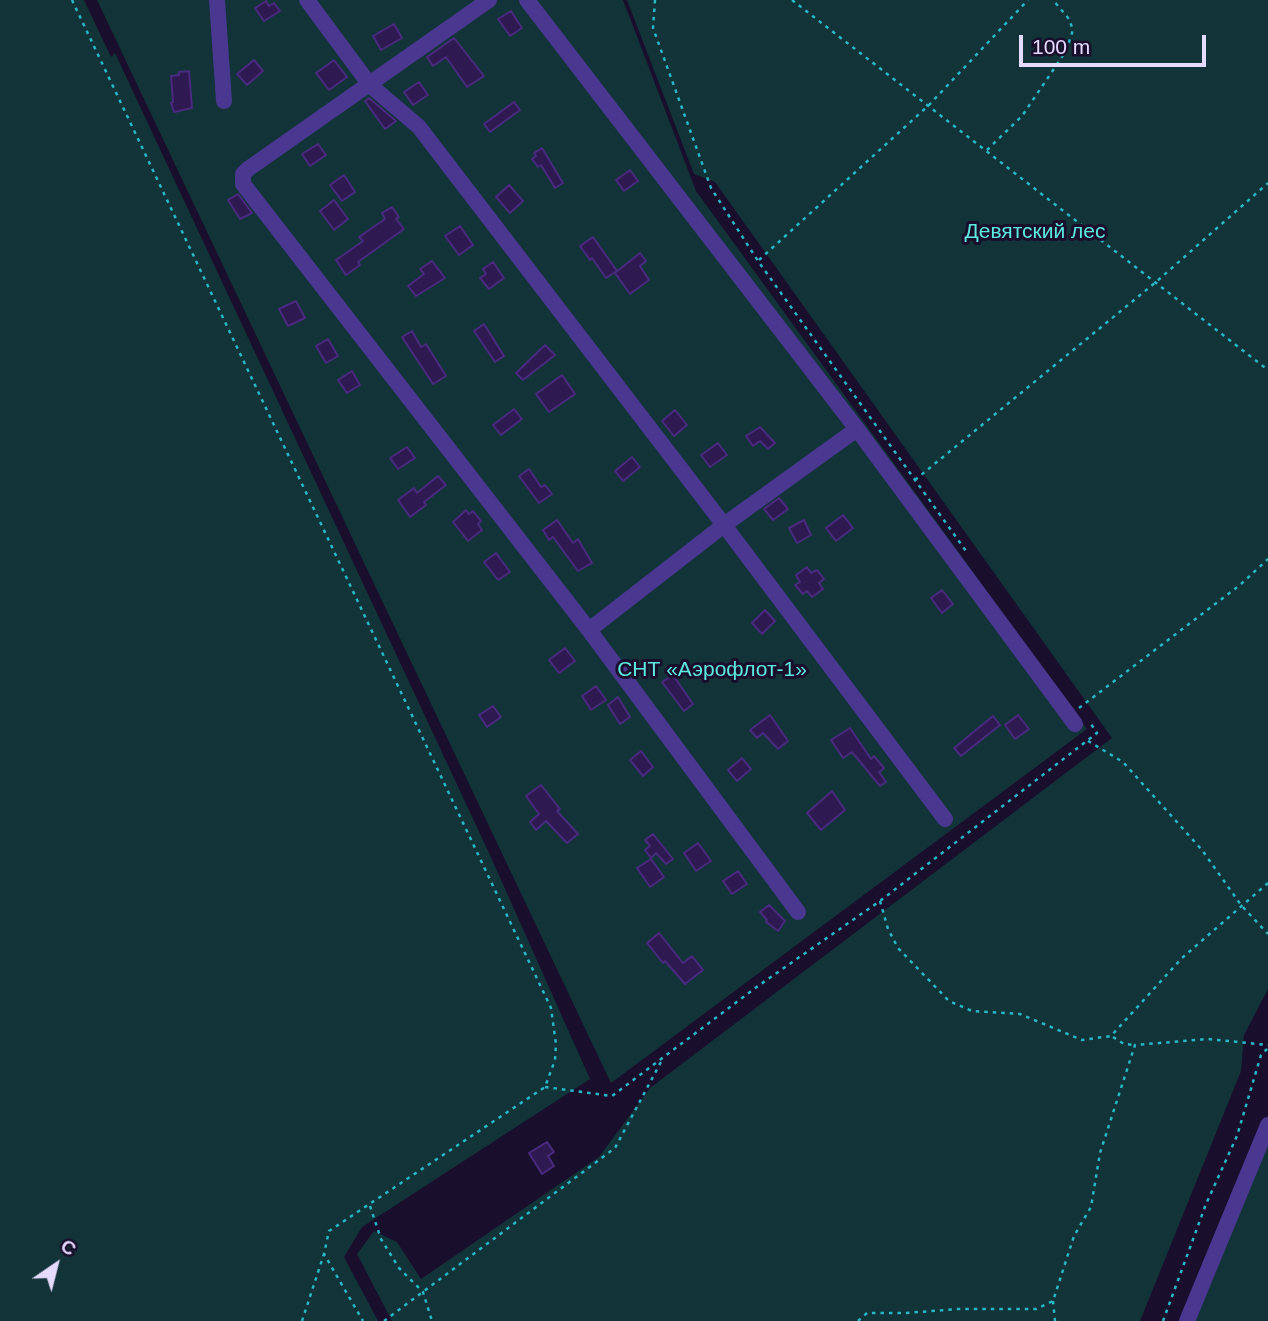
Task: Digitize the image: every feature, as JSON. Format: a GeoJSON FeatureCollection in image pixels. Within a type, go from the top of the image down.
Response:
{"type":"FeatureCollection","features":[{"type":"Feature","properties":{"kind":"lane"},"geometry":{"type":"LineString","coordinates":[[217,0],[224,101]]}},
{"type":"Feature","properties":{"kind":"lane"},"geometry":{"type":"LineString","coordinates":[[307,0],[370,85],[419,127],[945,819]]}},
{"type":"Feature","properties":{"kind":"lane"},"geometry":{"type":"LineString","coordinates":[[489,0],[248,169],[242,179],[243,184],[589,630],[798,912]]}},
{"type":"Feature","properties":{"kind":"lane"},"geometry":{"type":"LineString","coordinates":[[527,0],[1080,717]]}},
{"type":"Feature","properties":{"kind":"lane"},"geometry":{"type":"LineString","coordinates":[[589,630],[724,525],[857,429]]}},
{"type":"Feature","properties":{"kind":"lane"},"geometry":{"type":"LineString","coordinates":[[1187,1321],[1268,1125]]}},
{"type":"Feature","properties":{"kind":"path"},"geometry":{"type":"LineString","coordinates":[[72,0],[551,1008],[556,1044],[555,1060],[545,1087],[329,1231],[302,1321]]}},
{"type":"Feature","properties":{"kind":"path"},"geometry":{"type":"LineString","coordinates":[[655,0],[653,28],[711,188],[758,261],[970,556]]}},
{"type":"Feature","properties":{"kind":"path"},"geometry":{"type":"LineString","coordinates":[[792,0],[1268,370]]}},
{"type":"Feature","properties":{"kind":"path"},"geometry":{"type":"LineString","coordinates":[[758,261],[929,105],[1028,0]]}},
{"type":"Feature","properties":{"kind":"path"},"geometry":{"type":"LineString","coordinates":[[987,150],[1022,116],[1066,51],[1073,30],[1069,19],[1053,0]]}},
{"type":"Feature","properties":{"kind":"path"},"geometry":{"type":"LineString","coordinates":[[915,480],[1156,282],[1268,183]]}},
{"type":"Feature","properties":{"kind":"path"},"geometry":{"type":"LineString","coordinates":[[545,1087],[612,1097],[758,986],[880,901],[1097,733],[1080,717],[1268,559]]}},
{"type":"Feature","properties":{"kind":"path"},"geometry":{"type":"LineString","coordinates":[[1087,741],[1124,762],[1202,850],[1241,905],[1268,934]]}},
{"type":"Feature","properties":{"kind":"path"},"geometry":{"type":"LineString","coordinates":[[1111,1036],[1182,958],[1268,883]]}},
{"type":"Feature","properties":{"kind":"path"},"geometry":{"type":"LineString","coordinates":[[880,901],[888,929],[898,948],[949,1001],[972,1011],[1020,1014],[1082,1040],[1111,1036],[1124,1044],[1135,1045],[1208,1039],[1268,1046]]}},
{"type":"Feature","properties":{"kind":"path"},"geometry":{"type":"LineString","coordinates":[[1055,1321],[1053,1301],[1074,1236],[1091,1207],[1100,1153],[1135,1045]]}},
{"type":"Feature","properties":{"kind":"path"},"geometry":{"type":"LineString","coordinates":[[1163,1321],[1206,1204],[1237,1136],[1261,1055],[1268,1046]]}},
{"type":"Feature","properties":{"kind":"path"},"geometry":{"type":"LineString","coordinates":[[384,1321],[615,1148],[663,1058]]}},
{"type":"Feature","properties":{"kind":"path"},"geometry":{"type":"LineString","coordinates":[[369,1204],[381,1239],[399,1268],[423,1292],[432,1321]]}},
{"type":"Feature","properties":{"kind":"path"},"geometry":{"type":"LineString","coordinates":[[324,1254],[363,1321]]}},
{"type":"Feature","properties":{"kind":"path"},"geometry":{"type":"LineString","coordinates":[[858,1321],[867,1313],[1036,1309],[1053,1301]]}},
{"type":"Feature","properties":{"kind":"green space"},"geometry":{"type":"Polygon","coordinates":[[[0,0],[84,0],[111,57],[115,53],[489,853],[590,1079],[362,1227],[344,1257],[378,1321],[0,1321],[0,0]]]}},
{"type":"Feature","properties":{"kind":"green space","name":"СНТ «Аэрофлот-1»"},"geometry":{"type":"Polygon","coordinates":[[[97,0],[623,0],[696,191],[1087,729],[611,1083],[97,0]]]}},
{"type":"Feature","properties":{"kind":"green space","name":"Девятский лес"},"geometry":{"type":"Polygon","coordinates":[[[627,0],[1268,0],[1268,989],[1244,1035],[1241,1071],[1140,1321],[392,1321],[357,1254],[374,1231],[397,1242],[421,1279],[599,1157],[650,1088],[1112,738],[715,182],[694,174],[627,0]]]}},
{"type":"Feature","properties":{"kind":"green space"},"geometry":{"type":"Polygon","coordinates":[[[1268,1115],[1268,1321],[1184,1321],[1268,1115]]]}},
{"type":"Feature","properties":{"kind":"building"},"geometry":{"type":"Polygon","coordinates":[[[266,1],[269,6],[274,3],[280,11],[264,21],[255,8],[266,1]]]}},
{"type":"Feature","properties":{"kind":"building"},"geometry":{"type":"Polygon","coordinates":[[[511,11],[522,28],[510,36],[498,19],[511,11]]]}},
{"type":"Feature","properties":{"kind":"building"},"geometry":{"type":"Polygon","coordinates":[[[394,24],[402,38],[381,50],[373,36],[394,24]]]}},
{"type":"Feature","properties":{"kind":"building"},"geometry":{"type":"Polygon","coordinates":[[[454,38],[484,76],[467,87],[446,57],[433,66],[427,57],[454,38]]]}},
{"type":"Feature","properties":{"kind":"building"},"geometry":{"type":"Polygon","coordinates":[[[254,60],[263,71],[247,85],[237,74],[254,60]]]}},
{"type":"Feature","properties":{"kind":"building"},"geometry":{"type":"Polygon","coordinates":[[[334,60],[347,77],[329,90],[316,73],[334,60]]]}},
{"type":"Feature","properties":{"kind":"building"},"geometry":{"type":"Polygon","coordinates":[[[189,71],[192,108],[174,112],[171,103],[171,76],[189,71]]]}},
{"type":"Feature","properties":{"kind":"building"},"geometry":{"type":"Polygon","coordinates":[[[419,82],[428,95],[413,105],[404,92],[419,82]]]}},
{"type":"Feature","properties":{"kind":"building"},"geometry":{"type":"Polygon","coordinates":[[[369,98],[396,121],[385,129],[365,101],[369,98]]]}},
{"type":"Feature","properties":{"kind":"building"},"geometry":{"type":"Polygon","coordinates":[[[514,102],[520,110],[490,132],[484,124],[514,102]]]}},
{"type":"Feature","properties":{"kind":"building"},"geometry":{"type":"Polygon","coordinates":[[[318,144],[326,155],[310,166],[302,154],[318,144]]]}},
{"type":"Feature","properties":{"kind":"building"},"geometry":{"type":"Polygon","coordinates":[[[542,148],[563,183],[555,188],[541,165],[538,167],[532,159],[536,156],[534,153],[542,148]]]}},
{"type":"Feature","properties":{"kind":"building"},"geometry":{"type":"Polygon","coordinates":[[[630,170],[638,181],[624,191],[616,180],[630,170]]]}},
{"type":"Feature","properties":{"kind":"building"},"geometry":{"type":"Polygon","coordinates":[[[344,175],[355,192],[342,201],[330,185],[344,175]]]}},
{"type":"Feature","properties":{"kind":"building"},"geometry":{"type":"Polygon","coordinates":[[[509,185],[523,201],[510,213],[496,197],[509,185]]]}},
{"type":"Feature","properties":{"kind":"building"},"geometry":{"type":"Polygon","coordinates":[[[238,194],[252,213],[240,219],[228,200],[238,194]]]}},
{"type":"Feature","properties":{"kind":"building"},"geometry":{"type":"Polygon","coordinates":[[[334,200],[348,219],[334,230],[320,211],[334,200]]]}},
{"type":"Feature","properties":{"kind":"building"},"geometry":{"type":"Polygon","coordinates":[[[392,207],[399,217],[396,219],[404,229],[358,262],[360,265],[346,275],[336,260],[363,241],[359,237],[385,219],[382,213],[392,207]]]}},
{"type":"Feature","properties":{"kind":"building"},"geometry":{"type":"Polygon","coordinates":[[[460,226],[473,245],[459,255],[445,236],[460,226]]]}},
{"type":"Feature","properties":{"kind":"building"},"geometry":{"type":"Polygon","coordinates":[[[593,237],[617,271],[606,278],[580,246],[593,237]]]}},
{"type":"Feature","properties":{"kind":"building"},"geometry":{"type":"Polygon","coordinates":[[[640,253],[646,261],[640,266],[649,280],[630,294],[615,273],[640,253]]]}},
{"type":"Feature","properties":{"kind":"building"},"geometry":{"type":"Polygon","coordinates":[[[432,261],[445,278],[416,296],[408,286],[424,274],[420,269],[432,261]]]}},
{"type":"Feature","properties":{"kind":"building"},"geometry":{"type":"Polygon","coordinates":[[[493,262],[504,278],[489,289],[480,278],[486,274],[483,269],[493,262]]]}},
{"type":"Feature","properties":{"kind":"building"},"geometry":{"type":"Polygon","coordinates":[[[296,301],[305,318],[288,326],[279,309],[296,301]]]}},
{"type":"Feature","properties":{"kind":"building"},"geometry":{"type":"Polygon","coordinates":[[[484,324],[504,356],[495,362],[474,331],[484,324]]]}},
{"type":"Feature","properties":{"kind":"building"},"geometry":{"type":"Polygon","coordinates":[[[412,331],[421,347],[426,344],[446,376],[433,384],[402,337],[412,331]]]}},
{"type":"Feature","properties":{"kind":"building"},"geometry":{"type":"Polygon","coordinates":[[[328,339],[338,356],[326,363],[316,346],[328,339]]]}},
{"type":"Feature","properties":{"kind":"building"},"geometry":{"type":"Polygon","coordinates":[[[545,345],[555,355],[523,380],[516,373],[545,345]]]}},
{"type":"Feature","properties":{"kind":"building"},"geometry":{"type":"Polygon","coordinates":[[[352,371],[360,385],[347,393],[338,380],[352,371]]]}},
{"type":"Feature","properties":{"kind":"building"},"geometry":{"type":"Polygon","coordinates":[[[562,375],[575,394],[549,412],[536,394],[562,375]]]}},
{"type":"Feature","properties":{"kind":"building"},"geometry":{"type":"Polygon","coordinates":[[[514,409],[522,419],[501,435],[493,425],[514,409]]]}},
{"type":"Feature","properties":{"kind":"building"},"geometry":{"type":"Polygon","coordinates":[[[675,410],[687,425],[674,436],[662,421],[675,410]]]}},
{"type":"Feature","properties":{"kind":"building"},"geometry":{"type":"Polygon","coordinates":[[[760,427],[775,443],[768,449],[760,441],[753,446],[746,436],[760,427]]]}},
{"type":"Feature","properties":{"kind":"building"},"geometry":{"type":"Polygon","coordinates":[[[718,443],[727,455],[710,467],[701,455],[718,443]]]}},
{"type":"Feature","properties":{"kind":"building"},"geometry":{"type":"Polygon","coordinates":[[[407,447],[415,458],[398,469],[390,458],[407,447]]]}},
{"type":"Feature","properties":{"kind":"building"},"geometry":{"type":"Polygon","coordinates":[[[632,457],[640,467],[623,481],[615,471],[632,457]]]}},
{"type":"Feature","properties":{"kind":"building"},"geometry":{"type":"Polygon","coordinates":[[[529,469],[541,487],[545,485],[552,494],[539,503],[519,476],[529,469]]]}},
{"type":"Feature","properties":{"kind":"building"},"geometry":{"type":"Polygon","coordinates":[[[438,476],[446,485],[410,517],[398,500],[414,488],[417,493],[438,476]]]}},
{"type":"Feature","properties":{"kind":"building"},"geometry":{"type":"Polygon","coordinates":[[[779,498],[788,509],[773,520],[764,509],[779,498]]]}},
{"type":"Feature","properties":{"kind":"building"},"geometry":{"type":"Polygon","coordinates":[[[466,510],[469,514],[473,511],[481,521],[478,524],[482,530],[468,541],[453,522],[466,510]]]}},
{"type":"Feature","properties":{"kind":"building"},"geometry":{"type":"Polygon","coordinates":[[[843,515],[853,528],[836,541],[826,528],[843,515]]]}},
{"type":"Feature","properties":{"kind":"building"},"geometry":{"type":"Polygon","coordinates":[[[557,520],[573,543],[578,539],[592,563],[578,571],[553,537],[549,540],[543,530],[557,520]]]}},
{"type":"Feature","properties":{"kind":"building"},"geometry":{"type":"Polygon","coordinates":[[[804,520],[811,535],[797,543],[789,528],[804,520]]]}},
{"type":"Feature","properties":{"kind":"building"},"geometry":{"type":"Polygon","coordinates":[[[496,553],[510,572],[498,580],[484,562],[496,553]]]}},
{"type":"Feature","properties":{"kind":"building"},"geometry":{"type":"Polygon","coordinates":[[[807,567],[811,573],[817,570],[824,579],[819,583],[823,589],[812,597],[807,591],[803,594],[795,585],[800,582],[796,575],[807,567]]]}},
{"type":"Feature","properties":{"kind":"building"},"geometry":{"type":"Polygon","coordinates":[[[942,590],[953,604],[942,613],[931,598],[942,590]]]}},
{"type":"Feature","properties":{"kind":"building"},"geometry":{"type":"Polygon","coordinates":[[[765,610],[775,621],[762,634],[752,623],[765,610]]]}},
{"type":"Feature","properties":{"kind":"building"},"geometry":{"type":"Polygon","coordinates":[[[565,648],[575,661],[559,673],[549,660],[565,648]]]}},
{"type":"Feature","properties":{"kind":"building"},"geometry":{"type":"Polygon","coordinates":[[[673,675],[693,704],[684,711],[662,682],[673,675]]]}},
{"type":"Feature","properties":{"kind":"building"},"geometry":{"type":"Polygon","coordinates":[[[596,686],[606,700],[591,710],[582,696],[596,686]]]}},
{"type":"Feature","properties":{"kind":"building"},"geometry":{"type":"Polygon","coordinates":[[[618,697],[630,717],[620,724],[608,705],[618,697]]]}},
{"type":"Feature","properties":{"kind":"building"},"geometry":{"type":"Polygon","coordinates":[[[493,706],[501,717],[487,727],[479,715],[493,706]]]}},
{"type":"Feature","properties":{"kind":"building"},"geometry":{"type":"Polygon","coordinates":[[[770,715],[788,741],[778,749],[763,733],[757,738],[750,730],[770,715]]]}},
{"type":"Feature","properties":{"kind":"building"},"geometry":{"type":"Polygon","coordinates":[[[1018,715],[1029,729],[1015,739],[1005,725],[1018,715]]]}},
{"type":"Feature","properties":{"kind":"building"},"geometry":{"type":"Polygon","coordinates":[[[993,716],[1000,725],[961,756],[954,748],[993,716]]]}},
{"type":"Feature","properties":{"kind":"building"},"geometry":{"type":"Polygon","coordinates":[[[850,728],[871,759],[874,756],[884,768],[879,772],[886,782],[880,786],[852,752],[843,758],[831,740],[850,728]]]}},
{"type":"Feature","properties":{"kind":"building"},"geometry":{"type":"Polygon","coordinates":[[[641,751],[653,767],[643,776],[630,760],[641,751]]]}},
{"type":"Feature","properties":{"kind":"building"},"geometry":{"type":"Polygon","coordinates":[[[742,758],[751,769],[737,781],[728,770],[742,758]]]}},
{"type":"Feature","properties":{"kind":"building"},"geometry":{"type":"Polygon","coordinates":[[[541,785],[560,809],[557,811],[578,834],[567,843],[546,821],[536,830],[530,822],[539,814],[526,796],[541,785]]]}},
{"type":"Feature","properties":{"kind":"building"},"geometry":{"type":"Polygon","coordinates":[[[832,791],[845,810],[821,830],[807,813],[832,791]]]}},
{"type":"Feature","properties":{"kind":"building"},"geometry":{"type":"Polygon","coordinates":[[[653,834],[673,859],[666,864],[656,853],[651,858],[645,850],[650,846],[645,840],[653,834]]]}},
{"type":"Feature","properties":{"kind":"building"},"geometry":{"type":"Polygon","coordinates":[[[698,843],[711,861],[696,871],[684,853],[698,843]]]}},
{"type":"Feature","properties":{"kind":"building"},"geometry":{"type":"Polygon","coordinates":[[[651,859],[664,877],[650,887],[637,868],[651,859]]]}},
{"type":"Feature","properties":{"kind":"building"},"geometry":{"type":"Polygon","coordinates":[[[738,871],[747,884],[732,894],[723,881],[738,871]]]}},
{"type":"Feature","properties":{"kind":"building"},"geometry":{"type":"Polygon","coordinates":[[[769,905],[785,921],[778,931],[766,922],[760,912],[769,905]]]}},
{"type":"Feature","properties":{"kind":"building"},"geometry":{"type":"Polygon","coordinates":[[[659,933],[683,963],[692,956],[703,970],[685,984],[647,943],[659,933]]]}},
{"type":"Feature","properties":{"kind":"building"},"geometry":{"type":"Polygon","coordinates":[[[547,1142],[554,1152],[548,1156],[554,1166],[542,1174],[529,1153],[547,1142]]]}}]}
